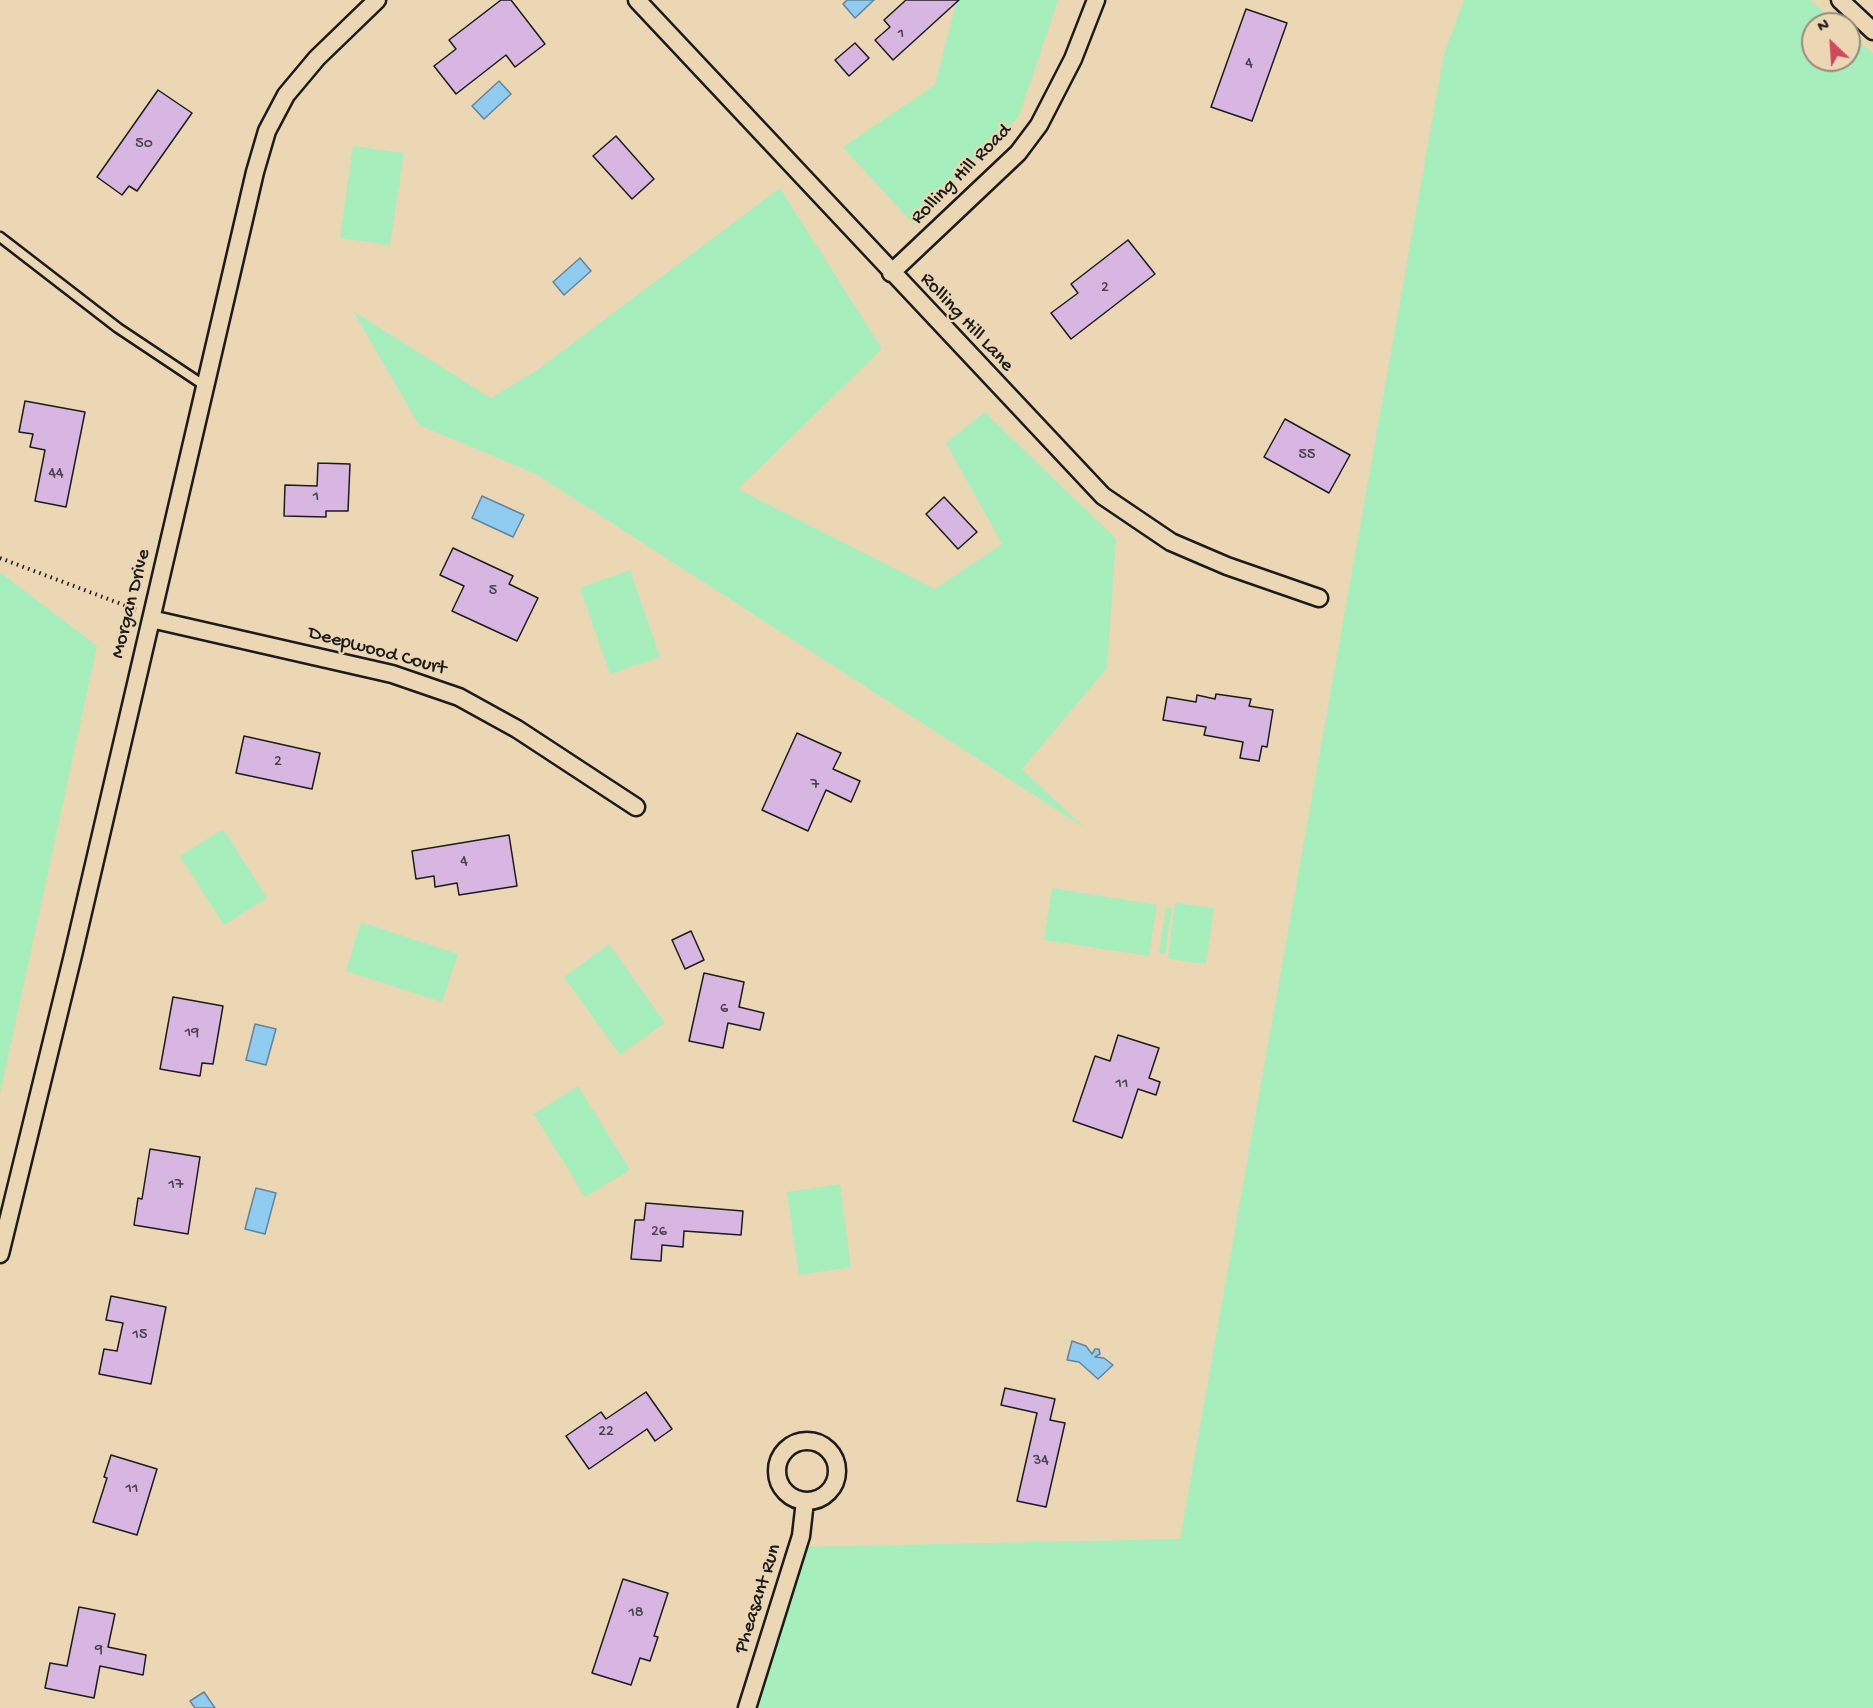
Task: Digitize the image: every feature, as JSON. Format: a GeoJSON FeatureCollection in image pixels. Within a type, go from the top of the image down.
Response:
{"type":"FeatureCollection","features":[{"type":"Feature","properties":{"kind":"street","name":"Morgan Drive"},"geometry":{"type":"LineString","coordinates":[[0,1254],[3,1230],[74,955],[255,172],[267,131],[286,95],[317,58],[376,0]]}},
{"type":"Feature","properties":{"kind":"street","name":"Rolling Hill Lane"},"geometry":{"type":"LineString","coordinates":[[637,0],[891,273],[1103,496],[1171,542],[1227,566],[1319,598]]}},
{"type":"Feature","properties":{"kind":"street","name":"Rolling Hill Road"},"geometry":{"type":"LineString","coordinates":[[891,273],[1018,153],[1039,125],[1073,59],[1096,0]]}},
{"type":"Feature","properties":{"kind":"street"},"geometry":{"type":"LineString","coordinates":[[1840,0],[1873,31]]}},
{"type":"Feature","properties":{"kind":"street","name":"Deepwood Court"},"geometry":{"type":"LineString","coordinates":[[151,617],[392,674],[459,697],[517,729],[636,807]]}},
{"type":"Feature","properties":{"kind":"street","name":"Pheasant Run"},"geometry":{"type":"LineString","coordinates":[[747,1708],[801,1536],[805,1501]]}},
{"type":"Feature","properties":{"kind":"lane"},"geometry":{"type":"LineString","coordinates":[[0,237],[118,328],[205,386]]}},
{"type":"Feature","properties":{"kind":"path"},"geometry":{"type":"LineString","coordinates":[[0,558],[151,617]]}},
{"type":"Feature","properties":{"kind":"green space"},"geometry":{"type":"Polygon","coordinates":[[[957,0],[1058,0],[1019,116],[914,225],[843,147],[935,85],[957,0]]]}},
{"type":"Feature","properties":{"kind":"green space"},"geometry":{"type":"Polygon","coordinates":[[[1464,0],[1810,0],[1824,12],[1801,12],[1801,72],[1861,72],[1861,43],[1873,53],[1873,1708],[747,1708],[798,1547],[1180,1539],[1444,54],[1464,0]]]}},
{"type":"Feature","properties":{"kind":"green space"},"geometry":{"type":"Polygon","coordinates":[[[353,146],[404,153],[390,245],[340,238],[353,146]]]}},
{"type":"Feature","properties":{"kind":"green space"},"geometry":{"type":"Polygon","coordinates":[[[780,188],[882,349],[738,489],[935,589],[1002,544],[946,443],[985,412],[1116,539],[1107,668],[1022,769],[1085,828],[536,474],[419,425],[353,311],[491,398],[537,370],[780,188]]]}},
{"type":"Feature","properties":{"kind":"green space"},"geometry":{"type":"Polygon","coordinates":[[[630,570],[660,657],[610,674],[580,588],[630,570]]]}},
{"type":"Feature","properties":{"kind":"green space"},"geometry":{"type":"Polygon","coordinates":[[[0,572],[97,646],[0,1094],[0,572]]]}},
{"type":"Feature","properties":{"kind":"green space"},"geometry":{"type":"Polygon","coordinates":[[[223,829],[267,898],[224,925],[180,856],[223,829]]]}},
{"type":"Feature","properties":{"kind":"green space"},"geometry":{"type":"Polygon","coordinates":[[[1052,888],[1157,905],[1149,956],[1044,940],[1052,888]]]}},
{"type":"Feature","properties":{"kind":"green space"},"geometry":{"type":"Polygon","coordinates":[[[1175,903],[1214,908],[1206,964],[1168,959],[1175,903]]]}},
{"type":"Feature","properties":{"kind":"green space"},"geometry":{"type":"Polygon","coordinates":[[[1166,907],[1172,908],[1165,954],[1159,953],[1166,907]]]}},
{"type":"Feature","properties":{"kind":"green space"},"geometry":{"type":"Polygon","coordinates":[[[361,922],[458,954],[442,1002],[346,971],[361,922]]]}},
{"type":"Feature","properties":{"kind":"green space"},"geometry":{"type":"Polygon","coordinates":[[[609,944],[665,1023],[620,1055],[564,977],[609,944]]]}},
{"type":"Feature","properties":{"kind":"green space"},"geometry":{"type":"Polygon","coordinates":[[[578,1086],[630,1170],[585,1197],[534,1114],[578,1086]]]}},
{"type":"Feature","properties":{"kind":"green space"},"geometry":{"type":"Polygon","coordinates":[[[840,1184],[851,1267],[799,1275],[787,1192],[840,1184]]]}},
{"type":"Feature","properties":{"kind":"water"},"geometry":{"type":"Polygon","coordinates":[[[847,0],[874,0],[855,18],[843,4],[847,0]]]}},
{"type":"Feature","properties":{"kind":"water"},"geometry":{"type":"Polygon","coordinates":[[[499,81],[511,94],[484,119],[472,106],[499,81]]]}},
{"type":"Feature","properties":{"kind":"water"},"geometry":{"type":"Polygon","coordinates":[[[580,258],[591,271],[564,295],[553,282],[580,258]]]}},
{"type":"Feature","properties":{"kind":"water"},"geometry":{"type":"Polygon","coordinates":[[[482,496],[524,515],[513,537],[472,518],[482,496]]]}},
{"type":"Feature","properties":{"kind":"water"},"geometry":{"type":"Polygon","coordinates":[[[255,1024],[276,1029],[266,1065],[246,1060],[255,1024]]]}},
{"type":"Feature","properties":{"kind":"water"},"geometry":{"type":"Polygon","coordinates":[[[256,1188],[276,1193],[265,1234],[245,1229],[256,1188]]]}},
{"type":"Feature","properties":{"kind":"water"},"geometry":{"type":"Polygon","coordinates":[[[1072,1341],[1086,1346],[1092,1354],[1095,1349],[1099,1349],[1100,1354],[1095,1357],[1104,1358],[1113,1365],[1098,1379],[1079,1362],[1067,1360],[1072,1341]]]}},
{"type":"Feature","properties":{"kind":"water"},"geometry":{"type":"Polygon","coordinates":[[[204,1692],[215,1708],[195,1708],[190,1701],[204,1692]]]}},
{"type":"Feature","properties":{"kind":"building"},"geometry":{"type":"Polygon","coordinates":[[[501,0],[511,0],[545,44],[515,67],[506,55],[456,94],[434,66],[456,49],[449,40],[501,0]]]}},
{"type":"Feature","properties":{"kind":"building"},"geometry":{"type":"Polygon","coordinates":[[[906,0],[959,0],[893,60],[875,40],[890,27],[884,20],[906,0]]]}},
{"type":"Feature","properties":{"kind":"building"},"geometry":{"type":"Polygon","coordinates":[[[1246,9],[1287,23],[1252,121],[1211,107],[1246,9]]]}},
{"type":"Feature","properties":{"kind":"building"},"geometry":{"type":"Polygon","coordinates":[[[855,43],[869,58],[849,76],[835,60],[855,43]]]}},
{"type":"Feature","properties":{"kind":"building"},"geometry":{"type":"Polygon","coordinates":[[[158,90],[192,113],[137,191],[129,186],[122,195],[97,177],[158,90]]]}},
{"type":"Feature","properties":{"kind":"building"},"geometry":{"type":"Polygon","coordinates":[[[616,136],[654,179],[632,199],[593,156],[616,136]]]}},
{"type":"Feature","properties":{"kind":"building"},"geometry":{"type":"Polygon","coordinates":[[[1128,240],[1155,274],[1071,339],[1051,313],[1078,293],[1071,284],[1128,240]]]}},
{"type":"Feature","properties":{"kind":"building"},"geometry":{"type":"Polygon","coordinates":[[[25,401],[85,412],[66,507],[35,501],[45,450],[30,447],[33,434],[19,432],[25,401]]]}},
{"type":"Feature","properties":{"kind":"building"},"geometry":{"type":"Polygon","coordinates":[[[1285,419],[1350,455],[1329,493],[1264,457],[1285,419]]]}},
{"type":"Feature","properties":{"kind":"building"},"geometry":{"type":"Polygon","coordinates":[[[318,463],[350,464],[348,511],[326,511],[326,517],[284,516],[285,485],[317,486],[318,463]]]}},
{"type":"Feature","properties":{"kind":"building"},"geometry":{"type":"Polygon","coordinates":[[[944,497],[977,532],[958,549],[926,514],[944,497]]]}},
{"type":"Feature","properties":{"kind":"building"},"geometry":{"type":"Polygon","coordinates":[[[453,548],[513,576],[509,584],[538,598],[517,641],[452,611],[464,586],[440,575],[453,548]]]}},
{"type":"Feature","properties":{"kind":"building"},"geometry":{"type":"Polygon","coordinates":[[[1216,694],[1251,699],[1249,706],[1273,710],[1267,747],[1262,746],[1259,761],[1240,758],[1243,742],[1204,735],[1206,727],[1163,720],[1167,697],[1196,702],[1197,695],[1215,699],[1216,694]]]}},
{"type":"Feature","properties":{"kind":"building"},"geometry":{"type":"Polygon","coordinates":[[[797,733],[841,753],[833,769],[860,781],[851,802],[826,790],[808,831],[762,810],[797,733]]]}},
{"type":"Feature","properties":{"kind":"building"},"geometry":{"type":"Polygon","coordinates":[[[244,736],[320,753],[312,789],[236,773],[244,736]]]}},
{"type":"Feature","properties":{"kind":"building"},"geometry":{"type":"Polygon","coordinates":[[[509,835],[517,886],[459,895],[457,883],[435,887],[434,876],[416,879],[412,851],[509,835]]]}},
{"type":"Feature","properties":{"kind":"building"},"geometry":{"type":"Polygon","coordinates":[[[691,931],[704,960],[685,969],[672,940],[691,931]]]}},
{"type":"Feature","properties":{"kind":"building"},"geometry":{"type":"Polygon","coordinates":[[[704,973],[744,982],[739,1007],[764,1013],[760,1030],[728,1023],[723,1048],[689,1041],[704,973]]]}},
{"type":"Feature","properties":{"kind":"building"},"geometry":{"type":"Polygon","coordinates":[[[173,997],[223,1006],[213,1064],[202,1063],[200,1076],[160,1069],[173,997]]]}},
{"type":"Feature","properties":{"kind":"building"},"geometry":{"type":"Polygon","coordinates":[[[1118,1035],[1159,1048],[1149,1078],[1160,1082],[1156,1095],[1138,1089],[1122,1138],[1073,1121],[1095,1056],[1110,1061],[1118,1035]]]}},
{"type":"Feature","properties":{"kind":"building"},"geometry":{"type":"Polygon","coordinates":[[[150,1149],[200,1157],[188,1234],[134,1225],[138,1198],[142,1199],[150,1149]]]}},
{"type":"Feature","properties":{"kind":"building"},"geometry":{"type":"Polygon","coordinates":[[[646,1203],[743,1211],[741,1235],[684,1231],[683,1247],[662,1245],[661,1261],[631,1259],[635,1220],[644,1220],[646,1203]]]}},
{"type":"Feature","properties":{"kind":"building"},"geometry":{"type":"Polygon","coordinates":[[[111,1296],[166,1307],[151,1384],[99,1374],[104,1349],[117,1351],[123,1323],[106,1320],[111,1296]]]}},
{"type":"Feature","properties":{"kind":"building"},"geometry":{"type":"Polygon","coordinates":[[[1005,1388],[1055,1399],[1050,1420],[1065,1423],[1046,1507],[1017,1501],[1037,1413],[1001,1405],[1005,1388]]]}},
{"type":"Feature","properties":{"kind":"building"},"geometry":{"type":"Polygon","coordinates":[[[646,1392],[672,1429],[655,1441],[647,1429],[589,1469],[566,1436],[601,1412],[606,1419],[646,1392]]]}},
{"type":"Feature","properties":{"kind":"building"},"geometry":{"type":"Polygon","coordinates":[[[111,1455],[157,1469],[137,1535],[93,1522],[107,1478],[104,1477],[111,1455]]]}},
{"type":"Feature","properties":{"kind":"building"},"geometry":{"type":"Polygon","coordinates":[[[623,1579],[668,1593],[654,1636],[658,1637],[650,1661],[640,1658],[631,1685],[592,1673],[623,1579]]]}},
{"type":"Feature","properties":{"kind":"building"},"geometry":{"type":"Polygon","coordinates":[[[79,1607],[115,1614],[108,1647],[146,1655],[143,1675],[100,1666],[94,1698],[45,1688],[50,1663],[67,1666],[79,1607]]]}}]}
